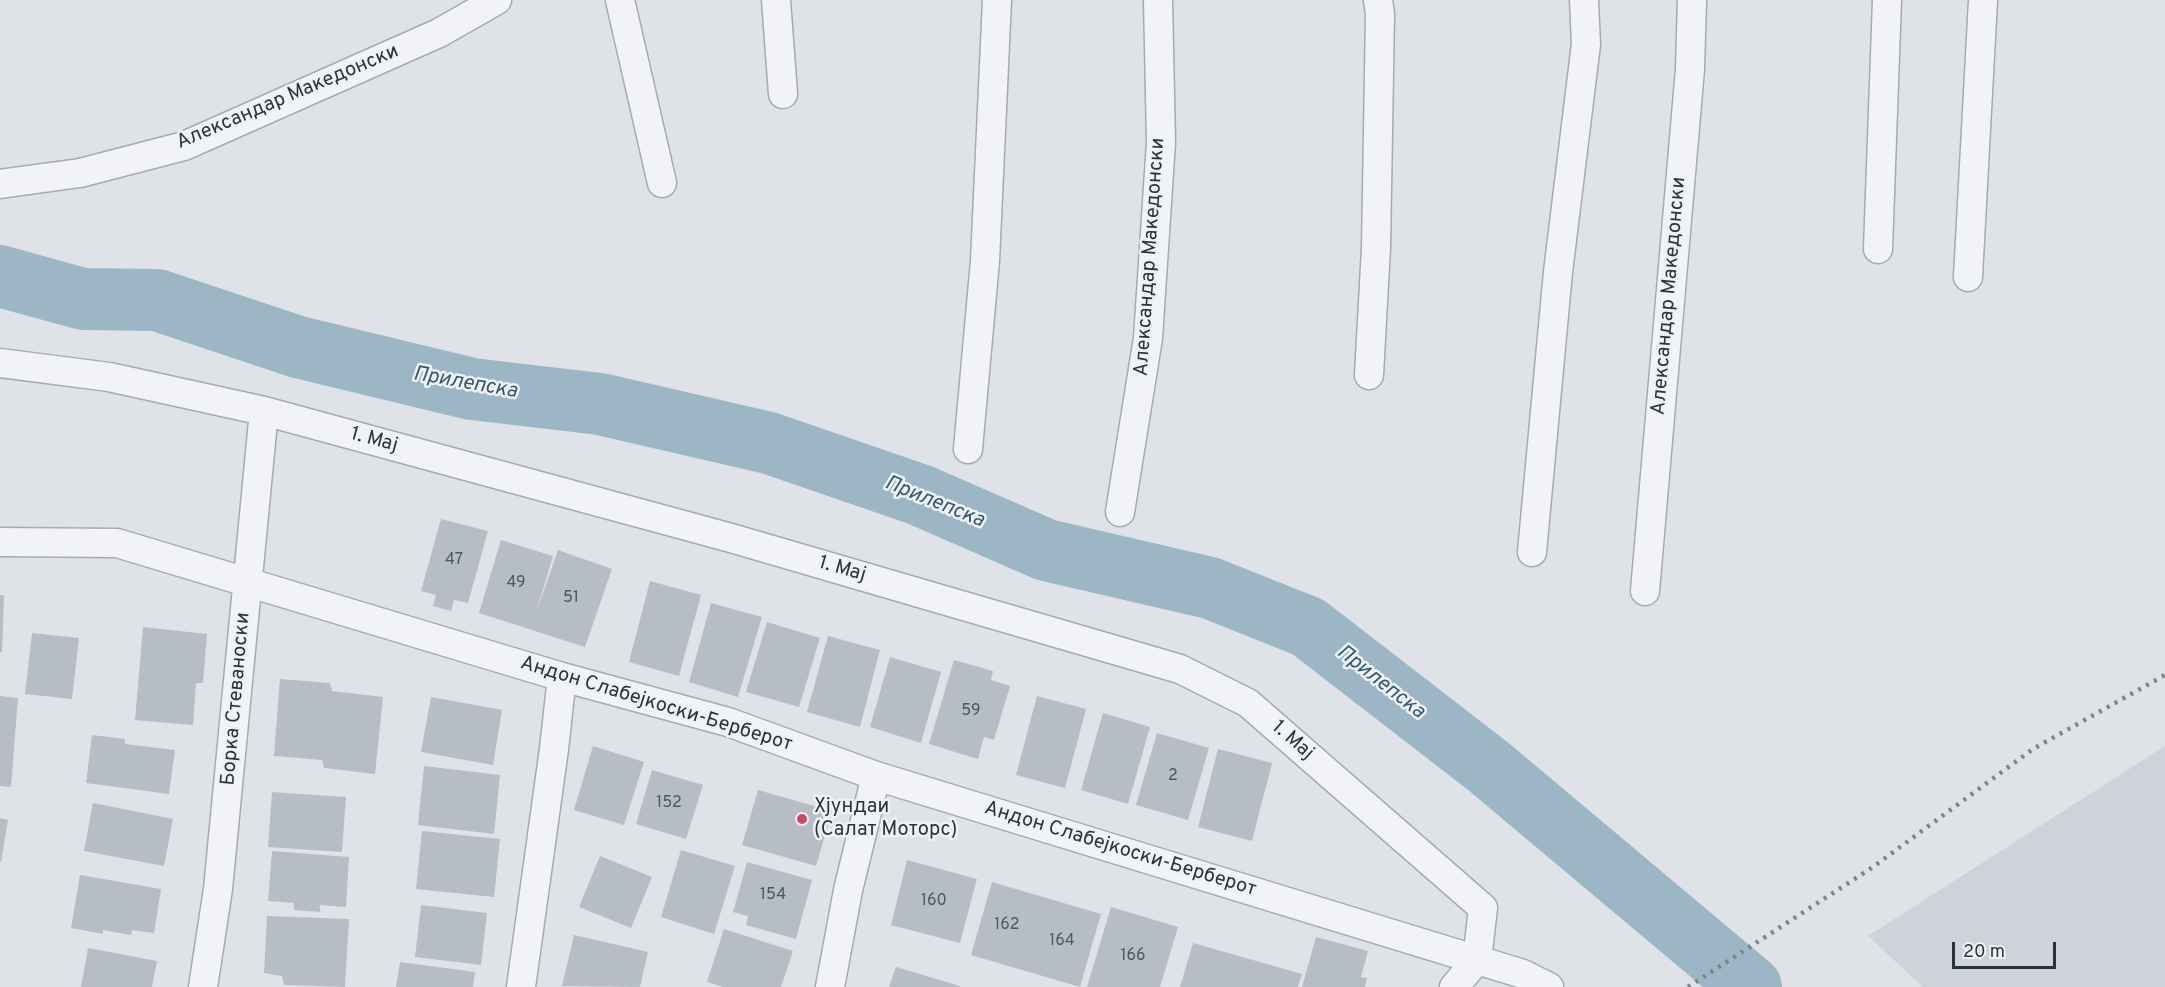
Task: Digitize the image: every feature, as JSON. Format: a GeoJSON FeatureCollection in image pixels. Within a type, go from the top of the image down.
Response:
{"type":"FeatureCollection","features":[{"type":"Feature","properties":{"kind":"street","name":"Александар Македонски"},"geometry":{"type":"LineString","coordinates":[[0,184],[80,172],[184,146],[440,33],[497,0]]}},
{"type":"Feature","properties":{"kind":"street"},"geometry":{"type":"LineString","coordinates":[[620,0],[662,183]]}},
{"type":"Feature","properties":{"kind":"street"},"geometry":{"type":"LineString","coordinates":[[776,0],[783,94]]}},
{"type":"Feature","properties":{"kind":"street"},"geometry":{"type":"LineString","coordinates":[[968,449],[985,261],[996,0]]}},
{"type":"Feature","properties":{"kind":"street","name":"Александар Македонски"},"geometry":{"type":"LineString","coordinates":[[1120,512],[1148,338],[1161,142],[1158,0]]}},
{"type":"Feature","properties":{"kind":"street"},"geometry":{"type":"LineString","coordinates":[[1370,375],[1376,248],[1380,14],[1378,0]]}},
{"type":"Feature","properties":{"kind":"street"},"geometry":{"type":"LineString","coordinates":[[1532,552],[1557,272],[1586,44],[1584,0]]}},
{"type":"Feature","properties":{"kind":"street","name":"Александар Македонски"},"geometry":{"type":"LineString","coordinates":[[1645,591],[1690,69],[1692,0]]}},
{"type":"Feature","properties":{"kind":"street"},"geometry":{"type":"LineString","coordinates":[[1878,249],[1887,0]]}},
{"type":"Feature","properties":{"kind":"street"},"geometry":{"type":"LineString","coordinates":[[1968,277],[1983,0]]}},
{"type":"Feature","properties":{"kind":"street","name":"1. Мај"},"geometry":{"type":"LineString","coordinates":[[0,363],[108,378],[264,411],[731,538],[1180,669],[1248,703],[1483,908],[1477,960]]}},
{"type":"Feature","properties":{"kind":"street","name":"Борка Стеваноски"},"geometry":{"type":"LineString","coordinates":[[203,987],[219,878],[264,411]]}},
{"type":"Feature","properties":{"kind":"street","name":"Андон Слабејкоски-Берберот"},"geometry":{"type":"LineString","coordinates":[[0,542],[117,543],[562,677],[728,722],[876,776],[1477,960]]}},
{"type":"Feature","properties":{"kind":"street"},"geometry":{"type":"LineString","coordinates":[[521,987],[562,677]]}},
{"type":"Feature","properties":{"kind":"street"},"geometry":{"type":"LineString","coordinates":[[830,987],[848,890],[876,776]]}},
{"type":"Feature","properties":{"kind":"street"},"geometry":{"type":"LineString","coordinates":[[1454,987],[1477,960],[1523,974],[1549,987]]}},
{"type":"Feature","properties":{"kind":"shaded area"},"geometry":{"type":"Polygon","coordinates":[[[2165,746],[2165,987],[1923,987],[1868,936],[2165,746]]]}},
{"type":"Feature","properties":{"kind":"building"},"geometry":{"type":"Polygon","coordinates":[[[441,519],[488,531],[468,603],[454,600],[451,611],[433,606],[436,595],[421,591],[441,519]]]}},
{"type":"Feature","properties":{"kind":"building"},"geometry":{"type":"Polygon","coordinates":[[[501,540],[553,556],[536,613],[558,550],[612,569],[585,647],[479,613],[501,540]]]}},
{"type":"Feature","properties":{"kind":"building"},"geometry":{"type":"Polygon","coordinates":[[[650,581],[701,595],[679,676],[629,662],[650,581]]]}},
{"type":"Feature","properties":{"kind":"building"},"geometry":{"type":"Polygon","coordinates":[[[0,595],[4,595],[2,652],[0,652],[0,595]]]}},
{"type":"Feature","properties":{"kind":"building"},"geometry":{"type":"Polygon","coordinates":[[[711,603],[762,617],[738,697],[689,682],[711,603]]]}},
{"type":"Feature","properties":{"kind":"building"},"geometry":{"type":"Polygon","coordinates":[[[767,622],[820,638],[799,707],[746,692],[767,622]]]}},
{"type":"Feature","properties":{"kind":"building"},"geometry":{"type":"Polygon","coordinates":[[[143,627],[207,634],[203,683],[196,683],[193,725],[135,720],[143,627]]]}},
{"type":"Feature","properties":{"kind":"building"},"geometry":{"type":"Polygon","coordinates":[[[32,633],[79,638],[72,699],[25,694],[32,633]]]}},
{"type":"Feature","properties":{"kind":"building"},"geometry":{"type":"Polygon","coordinates":[[[828,636],[880,650],[860,727],[807,712],[828,636]]]}},
{"type":"Feature","properties":{"kind":"building"},"geometry":{"type":"Polygon","coordinates":[[[890,657],[941,672],[921,743],[870,727],[890,657]]]}},
{"type":"Feature","properties":{"kind":"building"},"geometry":{"type":"Polygon","coordinates":[[[954,660],[993,671],[991,680],[1010,686],[994,740],[984,737],[978,759],[929,744],[954,660]]]}},
{"type":"Feature","properties":{"kind":"building"},"geometry":{"type":"Polygon","coordinates":[[[280,679],[330,683],[332,691],[383,697],[375,774],[324,768],[322,760],[274,756],[280,679]]]}},
{"type":"Feature","properties":{"kind":"building"},"geometry":{"type":"Polygon","coordinates":[[[0,696],[18,698],[11,787],[0,786],[0,696]]]}},
{"type":"Feature","properties":{"kind":"building"},"geometry":{"type":"Polygon","coordinates":[[[1037,696],[1086,709],[1065,788],[1016,775],[1037,696]]]}},
{"type":"Feature","properties":{"kind":"building"},"geometry":{"type":"Polygon","coordinates":[[[431,697],[502,710],[493,765],[421,752],[431,697]]]}},
{"type":"Feature","properties":{"kind":"building"},"geometry":{"type":"Polygon","coordinates":[[[1103,713],[1150,727],[1128,804],[1081,790],[1103,713]]]}},
{"type":"Feature","properties":{"kind":"building"},"geometry":{"type":"Polygon","coordinates":[[[1157,733],[1209,748],[1188,820],[1136,805],[1157,733]]]}},
{"type":"Feature","properties":{"kind":"building"},"geometry":{"type":"Polygon","coordinates":[[[92,735],[125,739],[125,744],[175,750],[169,794],[86,783],[92,735]]]}},
{"type":"Feature","properties":{"kind":"building"},"geometry":{"type":"Polygon","coordinates":[[[593,746],[644,762],[624,825],[574,810],[593,746]]]}},
{"type":"Feature","properties":{"kind":"building"},"geometry":{"type":"Polygon","coordinates":[[[1218,749],[1272,763],[1252,841],[1198,827],[1218,749]]]}},
{"type":"Feature","properties":{"kind":"building"},"geometry":{"type":"Polygon","coordinates":[[[424,766],[500,775],[494,834],[418,825],[424,766]]]}},
{"type":"Feature","properties":{"kind":"building"},"geometry":{"type":"Polygon","coordinates":[[[652,770],[703,785],[686,839],[636,824],[652,770]]]}},
{"type":"Feature","properties":{"kind":"building"},"geometry":{"type":"Polygon","coordinates":[[[758,790],[832,811],[816,866],[742,845],[758,790]]]}},
{"type":"Feature","properties":{"kind":"building"},"geometry":{"type":"Polygon","coordinates":[[[272,792],[346,797],[342,852],[268,847],[272,792]]]}},
{"type":"Feature","properties":{"kind":"building"},"geometry":{"type":"Polygon","coordinates":[[[93,803],[173,819],[164,866],[84,851],[93,803]]]}},
{"type":"Feature","properties":{"kind":"building"},"geometry":{"type":"Polygon","coordinates":[[[0,818],[8,820],[1,862],[0,862],[0,818]]]}},
{"type":"Feature","properties":{"kind":"building"},"geometry":{"type":"Polygon","coordinates":[[[422,831],[500,839],[494,897],[416,889],[422,831]]]}},
{"type":"Feature","properties":{"kind":"building"},"geometry":{"type":"Polygon","coordinates":[[[681,850],[735,866],[714,934],[661,917],[681,850]]]}},
{"type":"Feature","properties":{"kind":"building"},"geometry":{"type":"Polygon","coordinates":[[[272,851],[349,857],[346,907],[320,905],[320,912],[294,910],[294,903],[268,901],[272,851]]]}},
{"type":"Feature","properties":{"kind":"building"},"geometry":{"type":"Polygon","coordinates":[[[600,856],[652,877],[631,928],[579,907],[600,856]]]}},
{"type":"Feature","properties":{"kind":"building"},"geometry":{"type":"Polygon","coordinates":[[[907,860],[977,879],[960,943],[891,925],[907,860]]]}},
{"type":"Feature","properties":{"kind":"building"},"geometry":{"type":"Polygon","coordinates":[[[747,862],[812,880],[796,939],[746,925],[748,916],[733,912],[747,862]]]}},
{"type":"Feature","properties":{"kind":"building"},"geometry":{"type":"Polygon","coordinates":[[[80,875],[161,889],[154,933],[132,930],[131,935],[103,930],[103,934],[71,928],[80,875]]]}},
{"type":"Feature","properties":{"kind":"building"},"geometry":{"type":"Polygon","coordinates":[[[992,882],[1101,914],[1080,987],[971,955],[992,882]]]}},
{"type":"Feature","properties":{"kind":"building"},"geometry":{"type":"Polygon","coordinates":[[[421,905],[487,913],[481,965],[415,957],[421,905]]]}},
{"type":"Feature","properties":{"kind":"building"},"geometry":{"type":"Polygon","coordinates":[[[1111,907],[1178,927],[1160,987],[1087,987],[1111,907]]]}},
{"type":"Feature","properties":{"kind":"building"},"geometry":{"type":"Polygon","coordinates":[[[267,916],[349,919],[345,987],[284,985],[282,976],[264,973],[267,916]]]}},
{"type":"Feature","properties":{"kind":"building"},"geometry":{"type":"Polygon","coordinates":[[[724,929],[793,951],[781,987],[723,987],[707,982],[724,929]]]}},
{"type":"Feature","properties":{"kind":"building"},"geometry":{"type":"Polygon","coordinates":[[[574,935],[648,952],[640,987],[562,986],[574,935]]]}},
{"type":"Feature","properties":{"kind":"building"},"geometry":{"type":"Polygon","coordinates":[[[1316,937],[1368,951],[1361,977],[1367,978],[1365,987],[1302,987],[1316,937]]]}},
{"type":"Feature","properties":{"kind":"building"},"geometry":{"type":"Polygon","coordinates":[[[1193,943],[1302,974],[1298,987],[1180,987],[1193,943]]]}},
{"type":"Feature","properties":{"kind":"building"},"geometry":{"type":"Polygon","coordinates":[[[88,948],[157,961],[152,987],[81,987],[88,948]]]}},
{"type":"Feature","properties":{"kind":"building"},"geometry":{"type":"Polygon","coordinates":[[[400,962],[475,972],[473,987],[396,987],[400,962]]]}},
{"type":"Feature","properties":{"kind":"building"},"geometry":{"type":"Polygon","coordinates":[[[896,967],[960,986],[960,987],[889,987],[896,967]]]}},
{"type":"Feature","properties":{"kind":"waterway","name":"Прилепска"},"geometry":{"type":"LineString","coordinates":[[0,276],[83,299],[157,300],[298,347],[472,389],[600,404],[769,443],[920,495],[1046,550],[1210,588],[1308,627],[1489,767],[1751,987]]}},
{"type":"Feature","properties":{"kind":"railway"},"geometry":{"type":"LineString","coordinates":[[1688,987],[1873,867],[2033,749],[2165,675]]}},
{"type":"Feature","properties":{"kind":"place","name":"Хјундаи (Салат Моторс)"},"geometry":{"type":"Point","coordinates":[802,819]}}]}
